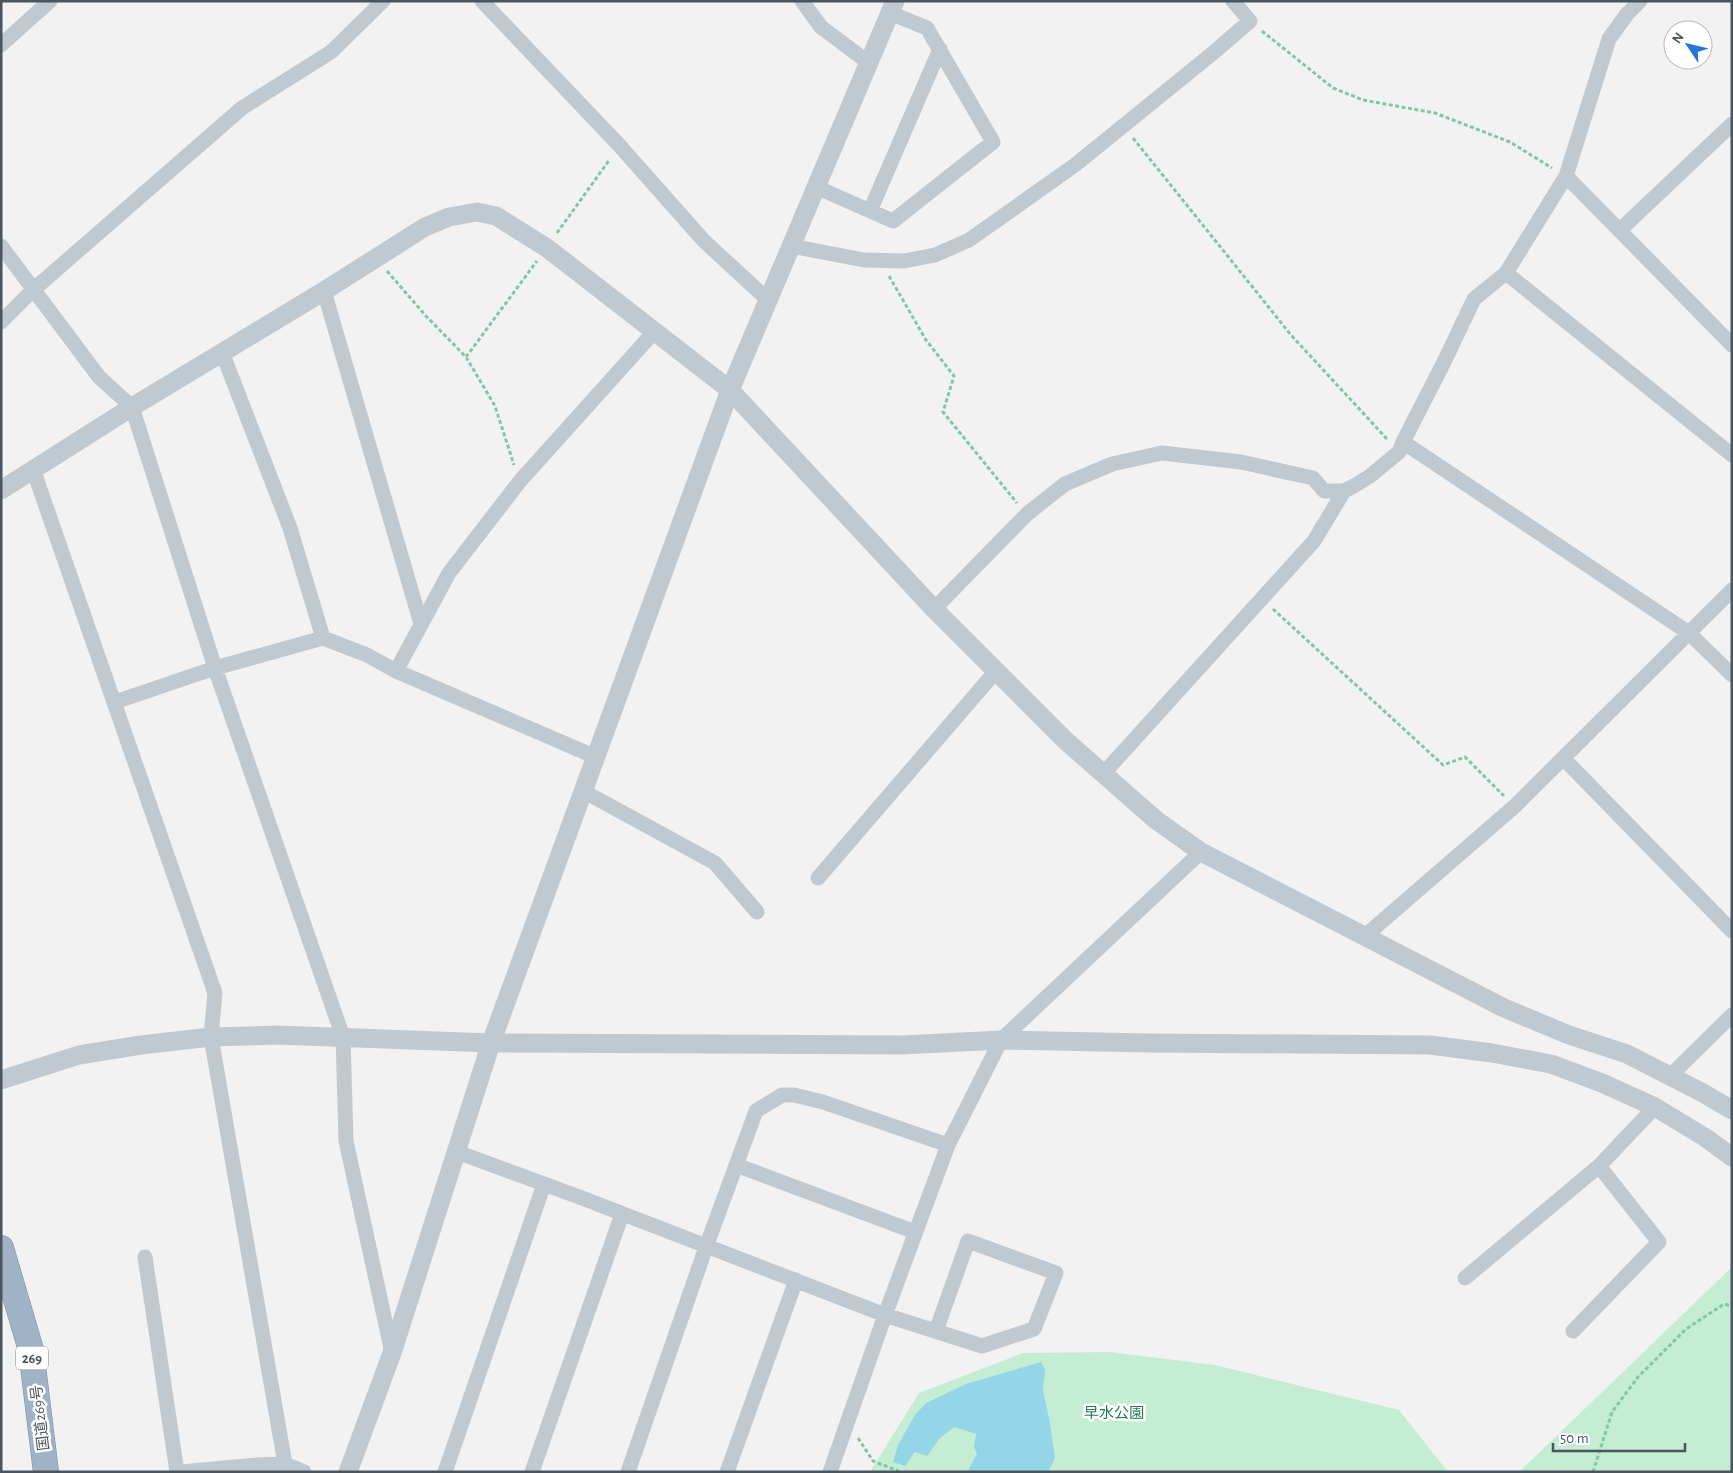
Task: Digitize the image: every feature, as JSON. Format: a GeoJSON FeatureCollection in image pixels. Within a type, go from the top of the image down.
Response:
{"type":"FeatureCollection","features":[{"type":"Feature","properties":{"kind":"highway","name":"国道269号"},"geometry":{"type":"LineString","coordinates":[[1,1248],[32,1350],[46,1472]]}},
{"type":"Feature","properties":{"kind":"street"},"geometry":{"type":"LineString","coordinates":[[2,44],[50,1]]}},
{"type":"Feature","properties":{"kind":"street"},"geometry":{"type":"LineString","coordinates":[[1,322],[33,290],[242,108],[331,52],[383,1]]}},
{"type":"Feature","properties":{"kind":"street"},"geometry":{"type":"LineString","coordinates":[[482,1],[619,145],[704,241],[768,300]]}},
{"type":"Feature","properties":{"kind":"street"},"geometry":{"type":"LineString","coordinates":[[802,1],[821,27],[868,63]]}},
{"type":"Feature","properties":{"kind":"street"},"geometry":{"type":"LineString","coordinates":[[791,246],[864,260],[904,261],[935,255],[969,240],[1075,165],[1250,21],[1233,1]]}},
{"type":"Feature","properties":{"kind":"street"},"geometry":{"type":"LineString","coordinates":[[1103,774],[1314,541],[1344,491],[1370,476],[1401,447],[1474,299],[1506,273],[1566,176],[1609,39],[1627,14],[1640,1]]}},
{"type":"Feature","properties":{"kind":"street"},"geometry":{"type":"LineString","coordinates":[[348,1472],[392,1353],[491,1044],[730,390],[892,7],[928,28],[993,142],[893,222],[816,187]]}},
{"type":"Feature","properties":{"kind":"street"},"geometry":{"type":"LineString","coordinates":[[870,211],[940,49]]}},
{"type":"Feature","properties":{"kind":"street"},"geometry":{"type":"LineString","coordinates":[[1620,230],[1732,124]]}},
{"type":"Feature","properties":{"kind":"street"},"geometry":{"type":"LineString","coordinates":[[1566,176],[1732,346]]}},
{"type":"Feature","properties":{"kind":"street"},"geometry":{"type":"LineString","coordinates":[[1,490],[425,227],[449,217],[477,212],[496,216],[547,248],[730,390],[934,608],[996,671],[1066,741],[1156,820],[1201,852],[1504,1008],[1561,1031],[1627,1054],[1732,1110]]}},
{"type":"Feature","properties":{"kind":"street"},"geometry":{"type":"LineString","coordinates":[[1,246],[99,376],[132,407],[215,668],[344,1037],[346,1141],[392,1353]]}},
{"type":"Feature","properties":{"kind":"street"},"geometry":{"type":"LineString","coordinates":[[1506,273],[1732,455]]}},
{"type":"Feature","properties":{"kind":"street"},"geometry":{"type":"LineString","coordinates":[[324,291],[421,624]]}},
{"type":"Feature","properties":{"kind":"street"},"geometry":{"type":"LineString","coordinates":[[396,671],[449,573],[520,481],[654,332]]}},
{"type":"Feature","properties":{"kind":"street"},"geometry":{"type":"LineString","coordinates":[[222,352],[290,528],[323,638]]}},
{"type":"Feature","properties":{"kind":"street"},"geometry":{"type":"LineString","coordinates":[[1401,447],[1689,633],[1732,675]]}},
{"type":"Feature","properties":{"kind":"street"},"geometry":{"type":"LineString","coordinates":[[934,608],[1027,514],[1065,484],[1112,464],[1162,453],[1242,462],[1313,478],[1324,491],[1344,491]]}},
{"type":"Feature","properties":{"kind":"street"},"geometry":{"type":"LineString","coordinates":[[34,469],[214,992],[211,1037],[285,1464]]}},
{"type":"Feature","properties":{"kind":"street"},"geometry":{"type":"LineString","coordinates":[[1365,936],[1515,806],[1732,590]]}},
{"type":"Feature","properties":{"kind":"street"},"geometry":{"type":"LineString","coordinates":[[114,702],[215,668],[323,638],[367,655],[396,671],[596,757]]}},
{"type":"Feature","properties":{"kind":"street"},"geometry":{"type":"LineString","coordinates":[[818,878],[996,671]]}},
{"type":"Feature","properties":{"kind":"street"},"geometry":{"type":"LineString","coordinates":[[1563,758],[1732,931]]}},
{"type":"Feature","properties":{"kind":"street"},"geometry":{"type":"LineString","coordinates":[[583,791],[715,863],[757,912]]}},
{"type":"Feature","properties":{"kind":"street"},"geometry":{"type":"LineString","coordinates":[[830,1472],[885,1315],[948,1145],[1001,1040],[1201,852]]}},
{"type":"Feature","properties":{"kind":"street"},"geometry":{"type":"LineString","coordinates":[[1670,1076],[1732,1015]]}},
{"type":"Feature","properties":{"kind":"street"},"geometry":{"type":"LineString","coordinates":[[1,1080],[79,1055],[211,1037],[277,1035],[491,1044],[902,1045],[1001,1040],[1430,1045],[1492,1053],[1551,1064],[1602,1083],[1655,1107],[1706,1138],[1732,1157]]}},
{"type":"Feature","properties":{"kind":"street"},"geometry":{"type":"LineString","coordinates":[[628,1472],[706,1246],[756,1111],[782,1095],[794,1095],[823,1102],[948,1145]]}},
{"type":"Feature","properties":{"kind":"street"},"geometry":{"type":"LineString","coordinates":[[1465,1278],[1599,1166],[1655,1107]]}},
{"type":"Feature","properties":{"kind":"street"},"geometry":{"type":"LineString","coordinates":[[457,1152],[885,1315],[982,1346],[1034,1329],[1056,1273],[968,1241],[936,1331]]}},
{"type":"Feature","properties":{"kind":"street"},"geometry":{"type":"LineString","coordinates":[[736,1166],[915,1232]]}},
{"type":"Feature","properties":{"kind":"street"},"geometry":{"type":"LineString","coordinates":[[1573,1331],[1659,1242],[1599,1166]]}},
{"type":"Feature","properties":{"kind":"street"},"geometry":{"type":"LineString","coordinates":[[445,1472],[544,1184]]}},
{"type":"Feature","properties":{"kind":"street"},"geometry":{"type":"LineString","coordinates":[[532,1472],[622,1214]]}},
{"type":"Feature","properties":{"kind":"street"},"geometry":{"type":"LineString","coordinates":[[145,1257],[177,1472]]}},
{"type":"Feature","properties":{"kind":"street"},"geometry":{"type":"LineString","coordinates":[[728,1472],[796,1280]]}},
{"type":"Feature","properties":{"kind":"street"},"geometry":{"type":"LineString","coordinates":[[181,1472],[258,1464],[285,1464],[304,1472]]}},
{"type":"Feature","properties":{"kind":"path"},"geometry":{"type":"LineString","coordinates":[[1250,21],[1274,43],[1333,88],[1363,100],[1435,113],[1510,142],[1566,176]]}},
{"type":"Feature","properties":{"kind":"path"},"geometry":{"type":"LineString","coordinates":[[1123,126],[1291,335],[1401,447]]}},
{"type":"Feature","properties":{"kind":"path"},"geometry":{"type":"LineString","coordinates":[[375,257],[426,316],[466,357],[495,406],[520,481]]}},
{"type":"Feature","properties":{"kind":"path"},"geometry":{"type":"LineString","coordinates":[[880,260],[926,340],[954,376],[944,412],[1027,514]]}},
{"type":"Feature","properties":{"kind":"path"},"geometry":{"type":"LineString","coordinates":[[1262,599],[1443,765],[1465,758],[1515,806]]}},
{"type":"Feature","properties":{"kind":"path"},"geometry":{"type":"LineString","coordinates":[[1593,1472],[1612,1412],[1638,1378],[1686,1329],[1724,1304],[1732,1306]]}},
{"type":"Feature","properties":{"kind":"path"},"geometry":{"type":"LineString","coordinates":[[848,1423],[873,1461],[900,1472]]}},
{"type":"Feature","properties":{"kind":"green space"},"geometry":{"type":"Polygon","coordinates":[[[1732,1267],[1732,1472],[1519,1472],[1732,1267]]]}},
{"type":"Feature","properties":{"kind":"green space","name":"早水公園"},"geometry":{"type":"Polygon","coordinates":[[[1110,1352],[1215,1365],[1399,1410],[1448,1472],[870,1472],[919,1393],[1023,1353],[1110,1352]]]}},
{"type":"Feature","properties":{"kind":"water"},"geometry":{"type":"Polygon","coordinates":[[[1041,1362],[1045,1370],[1043,1390],[1055,1458],[1048,1472],[967,1472],[977,1454],[974,1447],[976,1434],[954,1427],[940,1438],[927,1456],[915,1452],[905,1466],[893,1462],[898,1445],[915,1415],[926,1403],[966,1384],[1041,1362]]]}}]}
